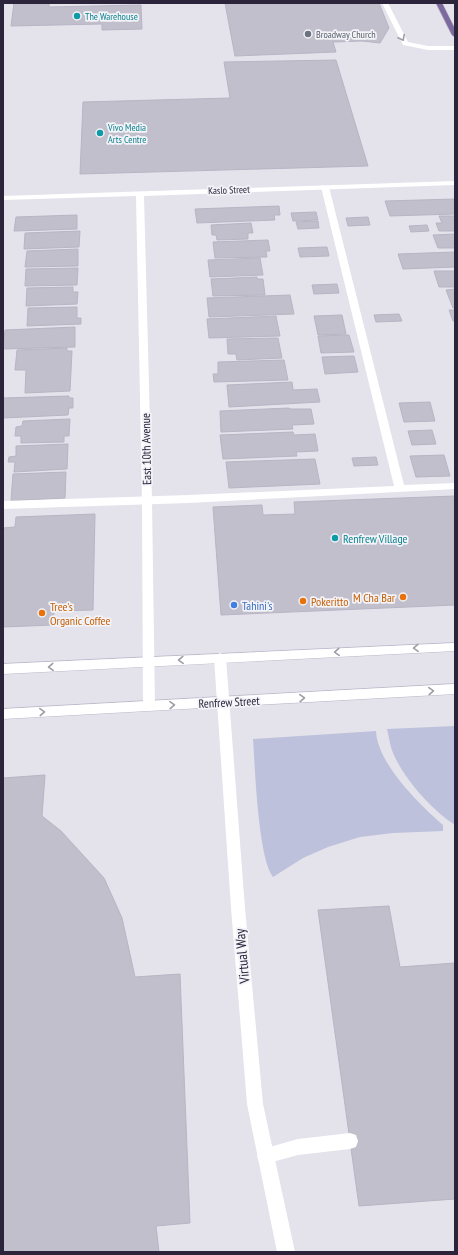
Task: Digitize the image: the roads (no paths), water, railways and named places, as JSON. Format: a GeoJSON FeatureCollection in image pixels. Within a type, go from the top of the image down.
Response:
{"type":"FeatureCollection","features":[{"type":"Feature","properties":{"kind":"main road"},"geometry":{"type":"LineString","coordinates":[[439,3],[455,35]]}},
{"type":"Feature","properties":{"kind":"street"},"geometry":{"type":"LineString","coordinates":[[385,3],[405,44],[428,48],[455,48]]}},
{"type":"Feature","properties":{"kind":"street","name":"Kaslo Street"},"geometry":{"type":"LineString","coordinates":[[3,198],[455,183]]}},
{"type":"Feature","properties":{"kind":"street"},"geometry":{"type":"LineString","coordinates":[[325,187],[400,489]]}},
{"type":"Feature","properties":{"kind":"street","name":"East 10th Avenue"},"geometry":{"type":"LineString","coordinates":[[140,193],[147,500],[149,706]]}},
{"type":"Feature","properties":{"kind":"street"},"geometry":{"type":"LineString","coordinates":[[3,505],[455,486]]}},
{"type":"Feature","properties":{"kind":"street"},"geometry":{"type":"LineString","coordinates":[[3,670],[455,647]]}},
{"type":"Feature","properties":{"kind":"street","name":"Virtual Way"},"geometry":{"type":"LineString","coordinates":[[220,658],[222,702],[254,1104],[286,1252]]}},
{"type":"Feature","properties":{"kind":"street","name":"Renfrew Street"},"geometry":{"type":"LineString","coordinates":[[3,714],[455,689]]}},
{"type":"Feature","properties":{"kind":"street"},"geometry":{"type":"LineString","coordinates":[[265,1156],[298,1147],[350,1141]]}},
{"type":"Feature","properties":{"kind":"place","name":"The Warehouse"},"geometry":{"type":"Point","coordinates":[77,16]}},
{"type":"Feature","properties":{"kind":"place","name":"Broadway Church"},"geometry":{"type":"Point","coordinates":[308,34]}},
{"type":"Feature","properties":{"kind":"place","name":"Vivo Media Arts Centre"},"geometry":{"type":"Point","coordinates":[100,133]}},
{"type":"Feature","properties":{"kind":"place","name":"Renfrew Village"},"geometry":{"type":"Point","coordinates":[335,538]}},
{"type":"Feature","properties":{"kind":"place","name":"M Cha Bar"},"geometry":{"type":"Point","coordinates":[403,597]}},
{"type":"Feature","properties":{"kind":"place","name":"Pokeritto"},"geometry":{"type":"Point","coordinates":[303,601]}},
{"type":"Feature","properties":{"kind":"place","name":"Tahini's"},"geometry":{"type":"Point","coordinates":[234,605]}},
{"type":"Feature","properties":{"kind":"place","name":"Tree's Organic Coffee"},"geometry":{"type":"Point","coordinates":[42,613]}}]}
